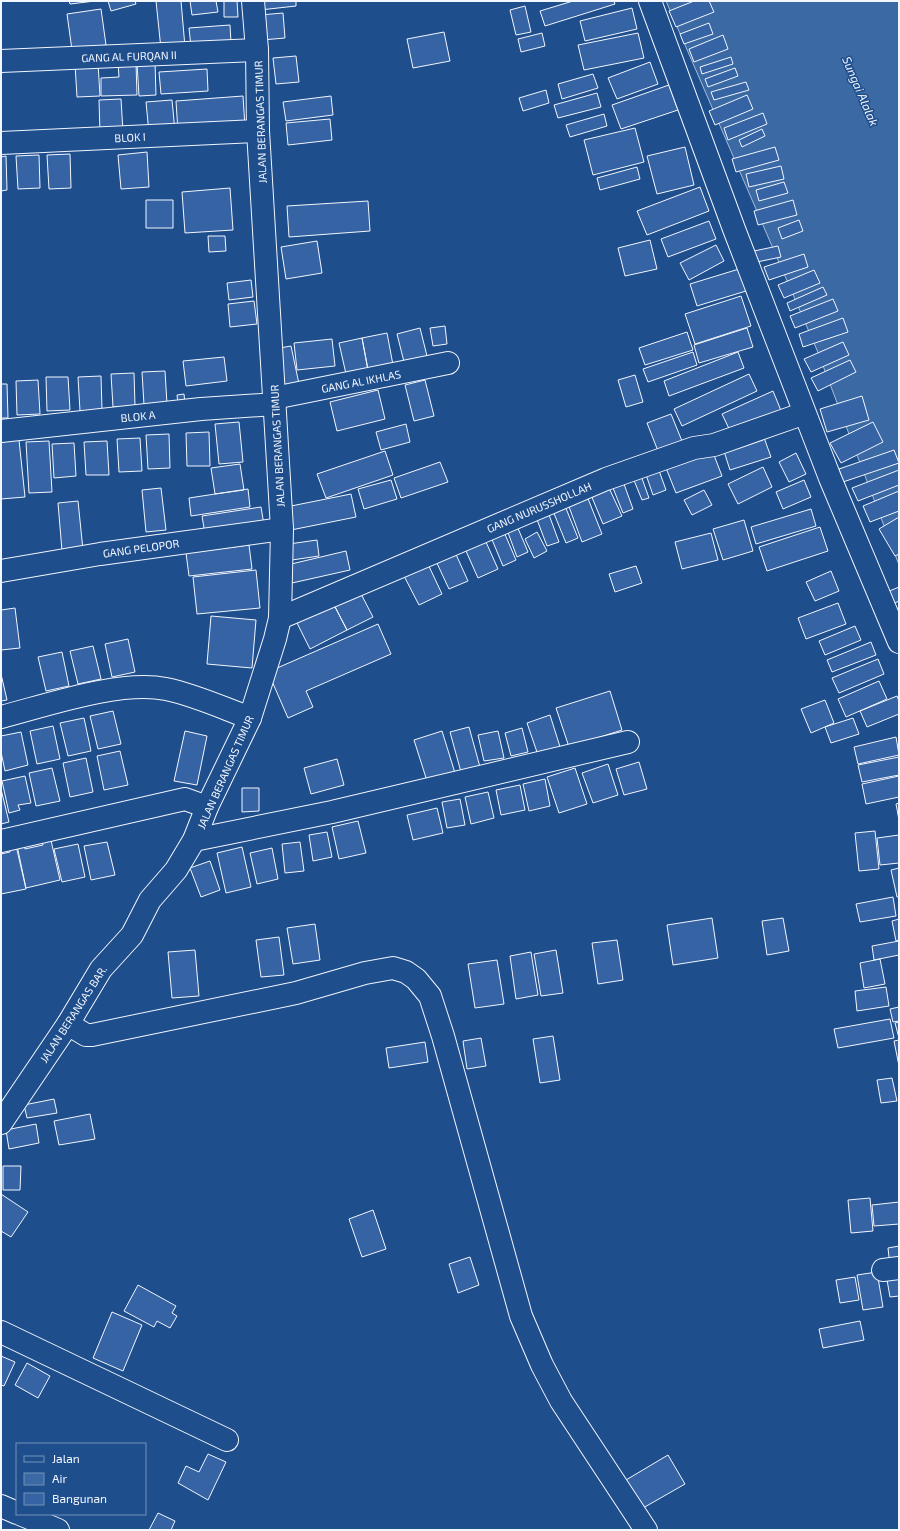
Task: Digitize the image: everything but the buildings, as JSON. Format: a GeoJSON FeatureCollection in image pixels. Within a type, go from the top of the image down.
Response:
{"type":"FeatureCollection","features":[{"type":"Feature","properties":{"kind":"street","name":"JALAN BERANGAS TIMUR"},"geometry":{"type":"LineString","coordinates":[[176,870],[194,840],[207,807],[250,718],[275,639],[280,618],[282,529],[258,131],[257,50],[253,1]]}},
{"type":"Feature","properties":{"kind":"street"},"geometry":{"type":"LineString","coordinates":[[650,1],[731,222],[830,478],[899,642]]}},
{"type":"Feature","properties":{"kind":"street","name":"GANG AL FURQAN II"},"geometry":{"type":"LineString","coordinates":[[1,61],[257,50]]}},
{"type":"Feature","properties":{"kind":"street","name":"BLOK I"},"geometry":{"type":"LineString","coordinates":[[1,143],[258,131]]}},
{"type":"Feature","properties":{"kind":"street","name":"GANG AL IKHLAS"},"geometry":{"type":"LineString","coordinates":[[274,401],[448,363]]}},
{"type":"Feature","properties":{"kind":"street","name":"BLOK A"},"geometry":{"type":"LineString","coordinates":[[1,431],[274,401]]}},
{"type":"Feature","properties":{"kind":"street","name":"GANG NURUSSHOLLAH"},"geometry":{"type":"LineString","coordinates":[[280,618],[606,479],[694,448],[714,445],[805,413]]}},
{"type":"Feature","properties":{"kind":"street","name":"GANG PELOPOR"},"geometry":{"type":"LineString","coordinates":[[1,571],[100,554],[282,529]]}},
{"type":"Feature","properties":{"kind":"street"},"geometry":{"type":"LineString","coordinates":[[1,717],[93,694],[130,688],[154,687],[167,689],[203,700],[250,718]]}},
{"type":"Feature","properties":{"kind":"street"},"geometry":{"type":"LineString","coordinates":[[194,840],[332,812],[628,742]]}},
{"type":"Feature","properties":{"kind":"street"},"geometry":{"type":"LineString","coordinates":[[1,841],[185,799],[207,807]]}},
{"type":"Feature","properties":{"kind":"street","name":"JALAN BERANGAS BAR."},"geometry":{"type":"LineString","coordinates":[[1,1123],[68,1024],[101,969],[132,935],[150,900],[176,870]]}},
{"type":"Feature","properties":{"kind":"street"},"geometry":{"type":"LineString","coordinates":[[68,1024],[86,1035],[92,1035],[296,993],[365,973],[393,968],[406,972],[416,978],[430,996],[443,1036],[521,1316],[542,1365],[561,1401],[646,1530]]}},
{"type":"Feature","properties":{"kind":"street"},"geometry":{"type":"LineString","coordinates":[[1,1332],[227,1440]]}},
{"type":"Feature","properties":{"kind":"street"},"geometry":{"type":"LineString","coordinates":[[1,1506],[16,1513]]}},
{"type":"Feature","properties":{"kind":"street"},"geometry":{"type":"LineString","coordinates":[[22,1515],[58,1530]]}},
{"type":"Feature","properties":{"kind":"water","name":"Sungai Alalak"},"geometry":{"type":"Polygon","coordinates":[[[666,1],[899,1],[899,565],[817,350],[666,1]]]}}]}
